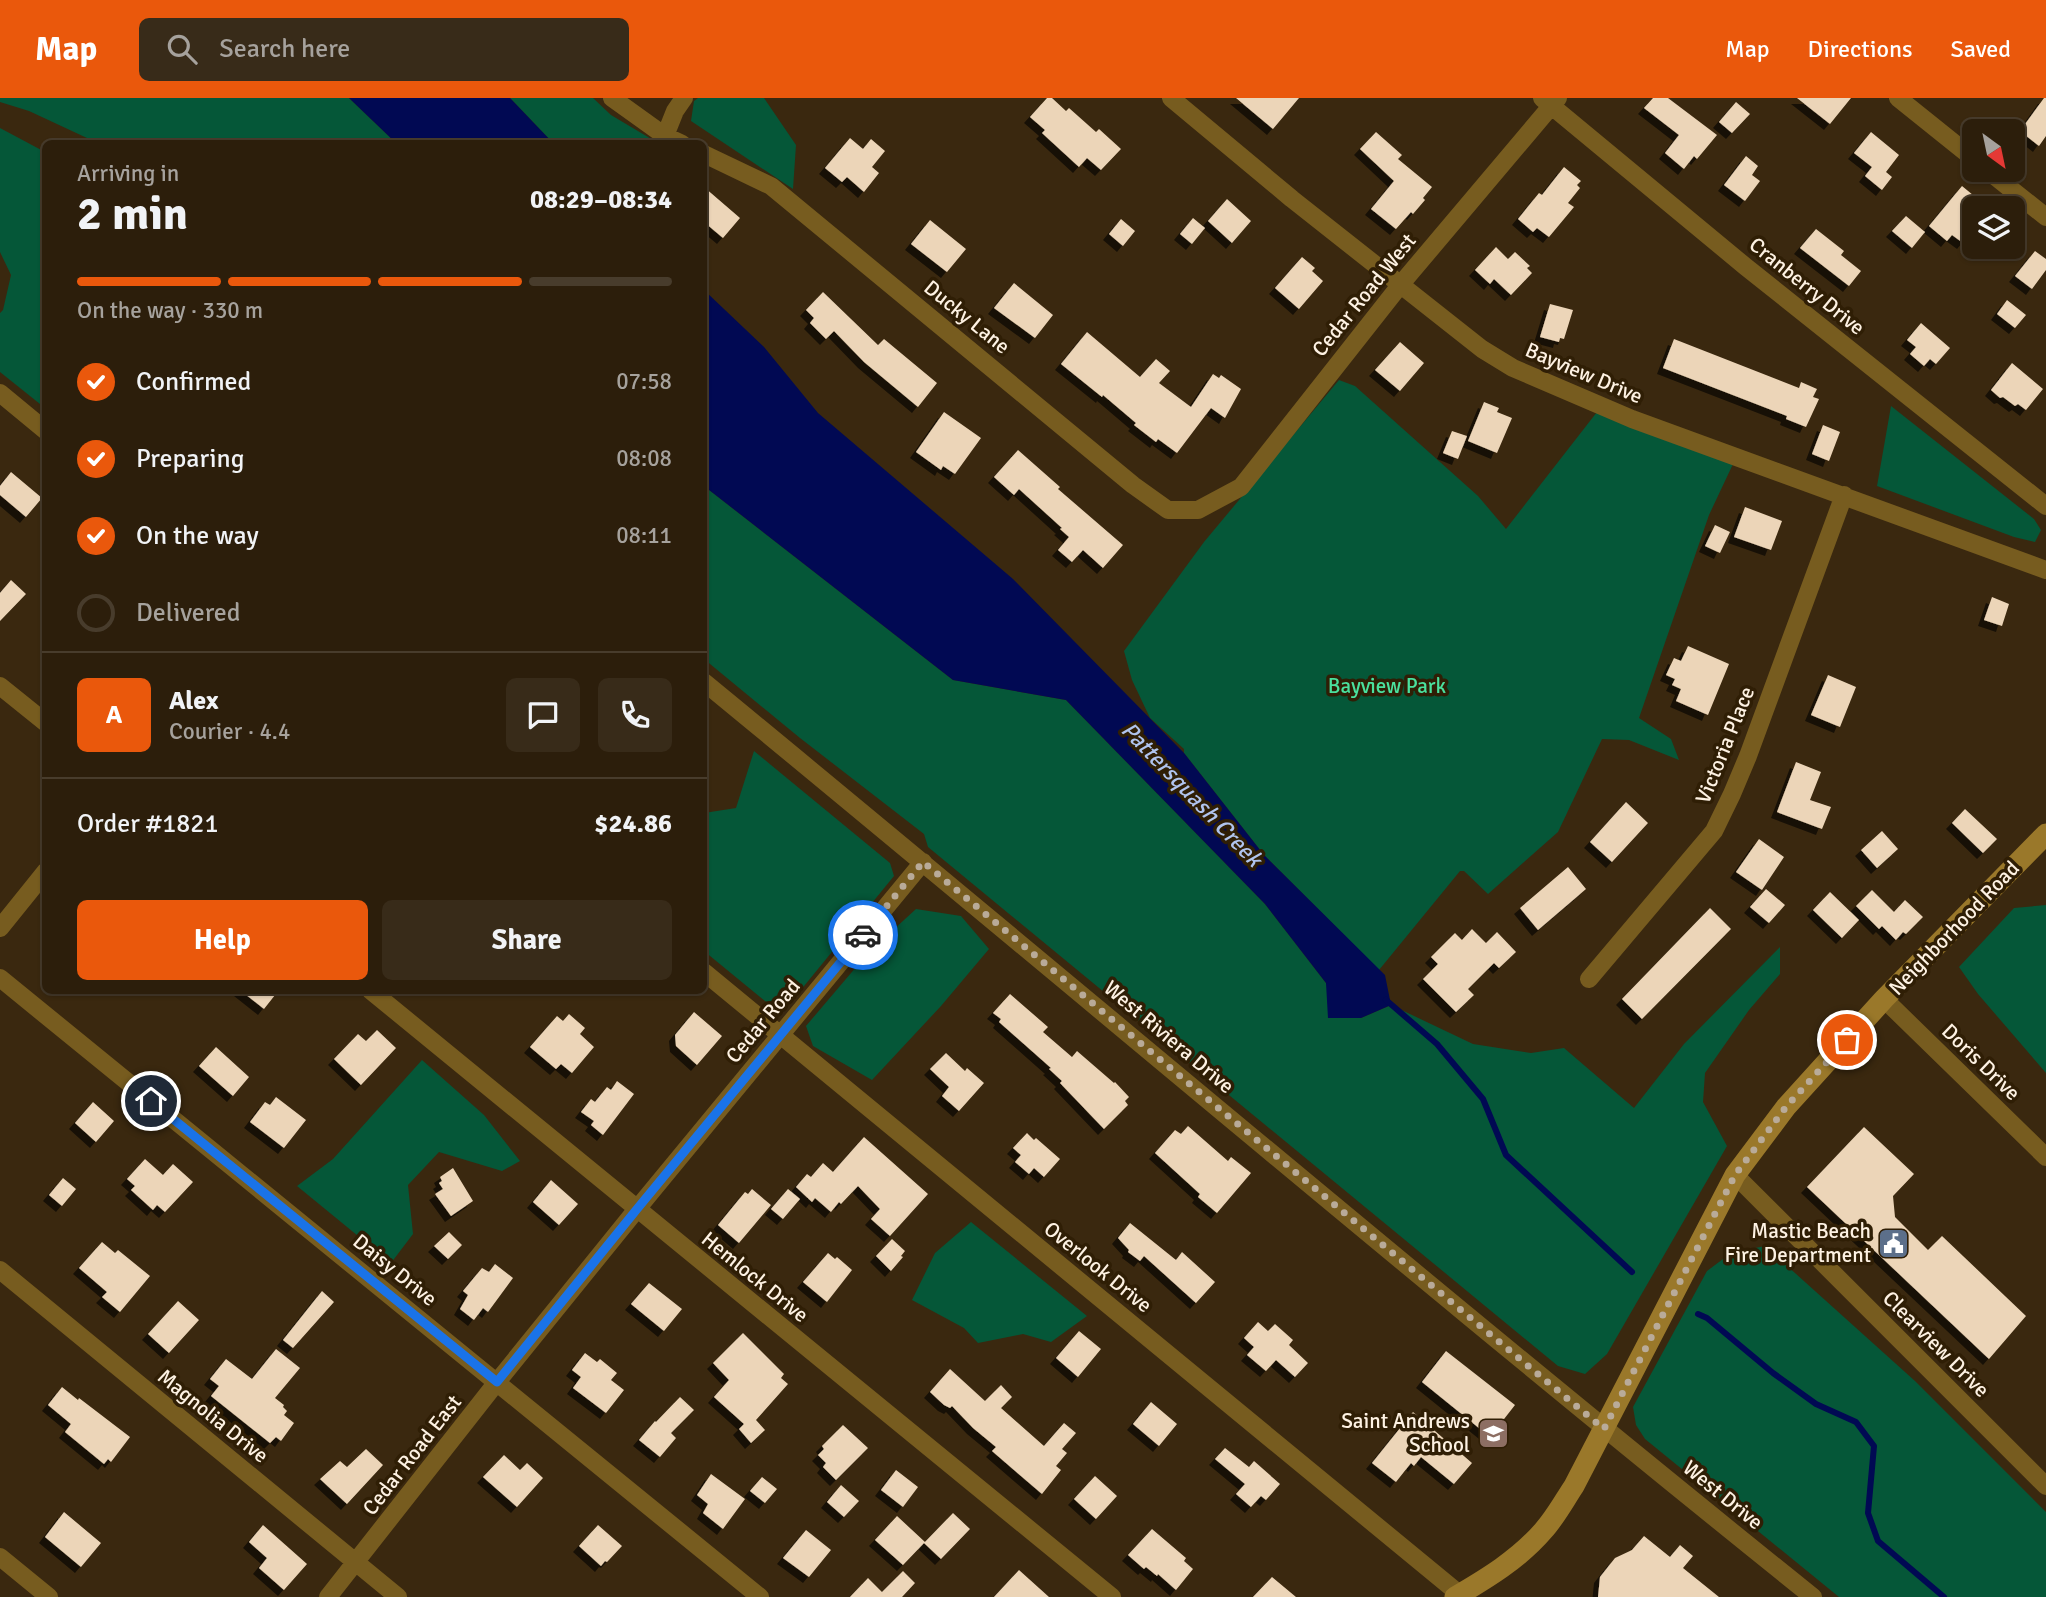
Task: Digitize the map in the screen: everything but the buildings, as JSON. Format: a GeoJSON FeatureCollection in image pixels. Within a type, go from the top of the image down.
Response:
{"type":"FeatureCollection","features":[{"type":"Feature","properties":{"kind":"street"},"geometry":{"type":"LineString","coordinates":[[612,98],[674,140]]}},
{"type":"Feature","properties":{"kind":"street"},"geometry":{"type":"LineString","coordinates":[[674,140],[675,111],[684,98]]}},
{"type":"Feature","properties":{"kind":"street","name":"Bayview Drive"},"geometry":{"type":"LineString","coordinates":[[1171,98],[1482,349],[1513,368],[1632,419],[2046,570]]}},
{"type":"Feature","properties":{"kind":"street"},"geometry":{"type":"LineString","coordinates":[[1898,98],[1962,149]]}},
{"type":"Feature","properties":{"kind":"street","name":"Cedar Road West"},"geometry":{"type":"LineString","coordinates":[[1199,510],[1241,487],[1401,284],[1551,101]]}},
{"type":"Feature","properties":{"kind":"street","name":"Cranberry Drive"},"geometry":{"type":"LineString","coordinates":[[1551,101],[1746,267],[2046,506]]}},
{"type":"Feature","properties":{"kind":"street","name":"Ducky Lane"},"geometry":{"type":"LineString","coordinates":[[707,155],[771,186],[1133,485],[1168,510],[1199,510]]}},
{"type":"Feature","properties":{"kind":"street"},"geometry":{"type":"LineString","coordinates":[[2002,182],[2046,217]]}},
{"type":"Feature","properties":{"kind":"street"},"geometry":{"type":"LineString","coordinates":[[0,393],[42,428]]}},
{"type":"Feature","properties":{"kind":"street","name":"Victoria Place"},"geometry":{"type":"LineString","coordinates":[[1589,979],[1714,831],[1748,756],[1844,495]]}},
{"type":"Feature","properties":{"kind":"street","name":"West Riviera Drive"},"geometry":{"type":"LineString","coordinates":[[707,684],[1604,1429]]}},
{"type":"Feature","properties":{"kind":"street"},"geometry":{"type":"LineString","coordinates":[[0,686],[42,720]]}},
{"type":"Feature","properties":{"kind":"street","name":"Neighborhood Road"},"geometry":{"type":"LineString","coordinates":[[1459,1596],[1510,1562],[1545,1530],[1574,1486],[1735,1175],[1786,1107],[1884,999],[2046,834]]}},
{"type":"Feature","properties":{"kind":"street","name":"Cedar Road"},"geometry":{"type":"LineString","coordinates":[[637,1209],[923,862]]}},
{"type":"Feature","properties":{"kind":"street"},"geometry":{"type":"LineString","coordinates":[[0,928],[42,876]]}},
{"type":"Feature","properties":{"kind":"street","name":"Overlook Drive"},"geometry":{"type":"LineString","coordinates":[[707,974],[1459,1596]]}},
{"type":"Feature","properties":{"kind":"street","name":"Daisy Drive"},"geometry":{"type":"LineString","coordinates":[[0,978],[760,1597]]}},
{"type":"Feature","properties":{"kind":"street","name":"Hemlock Drive"},"geometry":{"type":"LineString","coordinates":[[375,994],[1112,1597]]}},
{"type":"Feature","properties":{"kind":"street","name":"Doris Drive"},"geometry":{"type":"LineString","coordinates":[[1884,999],[2046,1157]]}},
{"type":"Feature","properties":{"kind":"street","name":"Clearview Drive"},"geometry":{"type":"LineString","coordinates":[[1735,1175],[2046,1486]]}},
{"type":"Feature","properties":{"kind":"street","name":"Cedar Road East"},"geometry":{"type":"LineString","coordinates":[[328,1597],[637,1209]]}},
{"type":"Feature","properties":{"kind":"street","name":"Magnolia Drive"},"geometry":{"type":"LineString","coordinates":[[0,1270],[398,1597]]}},
{"type":"Feature","properties":{"kind":"street","name":"West Drive"},"geometry":{"type":"LineString","coordinates":[[1604,1429],[1813,1597]]}},
{"type":"Feature","properties":{"kind":"street"},"geometry":{"type":"LineString","coordinates":[[0,1557],[49,1597]]}},
{"type":"Feature","properties":{"kind":"green space"},"geometry":{"type":"Polygon","coordinates":[[[0,98],[349,98],[393,140],[89,140],[29,111],[0,102],[0,98]]]}},
{"type":"Feature","properties":{"kind":"green space"},"geometry":{"type":"Polygon","coordinates":[[[510,98],[593,98],[611,115],[653,140],[550,140],[510,98]]]}},
{"type":"Feature","properties":{"kind":"green space"},"geometry":{"type":"Polygon","coordinates":[[[698,98],[764,98],[796,145],[793,189],[691,121],[694,101],[698,98]]]}},
{"type":"Feature","properties":{"kind":"green space"},"geometry":{"type":"Polygon","coordinates":[[[0,128],[42,150],[42,406],[0,372],[0,313],[11,275],[0,252],[0,128]]]}},
{"type":"Feature","properties":{"kind":"green space","name":"Bayview Park"},"geometry":{"type":"Polygon","coordinates":[[[1339,380],[1355,386],[1478,496],[1506,529],[1597,412],[1733,464],[1709,515],[1639,718],[1671,739],[1679,760],[1629,740],[1602,739],[1558,832],[1488,894],[1464,871],[1460,871],[1379,970],[1264,855],[1184,753],[1184,749],[1150,718],[1132,680],[1124,651],[1204,542],[1339,380]]]}},
{"type":"Feature","properties":{"kind":"green space"},"geometry":{"type":"Polygon","coordinates":[[[1891,406],[2034,519],[2041,530],[2035,542],[2014,537],[1877,486],[1891,406]]]}},
{"type":"Feature","properties":{"kind":"green space"},"geometry":{"type":"Polygon","coordinates":[[[707,488],[953,680],[1066,700],[1265,904],[1326,983],[1361,1018],[1391,1005],[1473,1044],[1531,1053],[1564,1048],[1634,1108],[1684,1044],[1780,947],[1780,974],[1749,1010],[1705,1073],[1703,1102],[1727,1146],[1607,1354],[1585,1374],[1558,1366],[928,847],[924,834],[707,661],[707,488]]]}},
{"type":"Feature","properties":{"kind":"green space"},"geometry":{"type":"Polygon","coordinates":[[[754,751],[890,863],[894,876],[791,1002],[782,1009],[765,1001],[707,953],[707,813],[736,808],[754,751]]]}},
{"type":"Feature","properties":{"kind":"green space"},"geometry":{"type":"Polygon","coordinates":[[[2046,905],[2046,1073],[1978,994],[1959,967],[2014,908],[2046,905]]]}},
{"type":"Feature","properties":{"kind":"green space"},"geometry":{"type":"Polygon","coordinates":[[[916,909],[961,916],[989,949],[941,1006],[872,1080],[813,1046],[806,1026],[868,953],[916,909]]]}},
{"type":"Feature","properties":{"kind":"green space"},"geometry":{"type":"Polygon","coordinates":[[[422,1060],[484,1115],[520,1161],[502,1171],[439,1152],[408,1185],[413,1234],[391,1263],[297,1186],[333,1159],[422,1060]]]}},
{"type":"Feature","properties":{"kind":"green space"},"geometry":{"type":"Polygon","coordinates":[[[971,1222],[1087,1316],[1051,1342],[1023,1334],[978,1343],[964,1328],[912,1300],[935,1253],[971,1222]]]}},
{"type":"Feature","properties":{"kind":"green space"},"geometry":{"type":"Polygon","coordinates":[[[1765,1246],[1915,1381],[2046,1512],[2046,1597],[1839,1597],[1645,1439],[1636,1425],[1633,1407],[1707,1271],[1731,1253],[1765,1246]]]}},
{"type":"Feature","properties":{"kind":"water"},"geometry":{"type":"Polygon","coordinates":[[[349,98],[510,98],[550,140],[393,140],[349,98]]]}},
{"type":"Feature","properties":{"kind":"water"},"geometry":{"type":"Polygon","coordinates":[[[707,293],[764,347],[818,413],[1013,579],[1184,753],[1264,855],[1385,975],[1391,1005],[1361,1018],[1328,1018],[1326,983],[1265,904],[1066,700],[953,680],[707,488],[707,293]]]}},
{"type":"Feature","properties":{"kind":"waterway","name":"Pattersquash Creek"},"geometry":{"type":"LineString","coordinates":[[1386,1000],[1437,1044],[1483,1099],[1506,1155],[1632,1272]]}},
{"type":"Feature","properties":{"kind":"waterway","name":"Pattersquash Creek"},"geometry":{"type":"LineString","coordinates":[[1698,1314],[1707,1318],[1773,1373],[1816,1404],[1856,1422],[1874,1446],[1868,1513],[1878,1541],[1944,1597]]}},
{"type":"Feature","properties":{"kind":"way so far"},"geometry":{"type":"LineString","coordinates":[[863,935],[923,862],[1604,1429],[1735,1175],[1786,1107],[1847,1040]]}},
{"type":"Feature","properties":{"kind":"place","name":"Mastic Beach Fire Department"},"geometry":{"type":"Point","coordinates":[1894,1243]}},
{"type":"Feature","properties":{"kind":"place","name":"Saint Andrews School"},"geometry":{"type":"Point","coordinates":[1493,1433]}},
{"type":"Feature","properties":{"kind":"route"},"geometry":{"type":"LineString","coordinates":[[151,1101],[497,1382],[863,935]]}}]}
